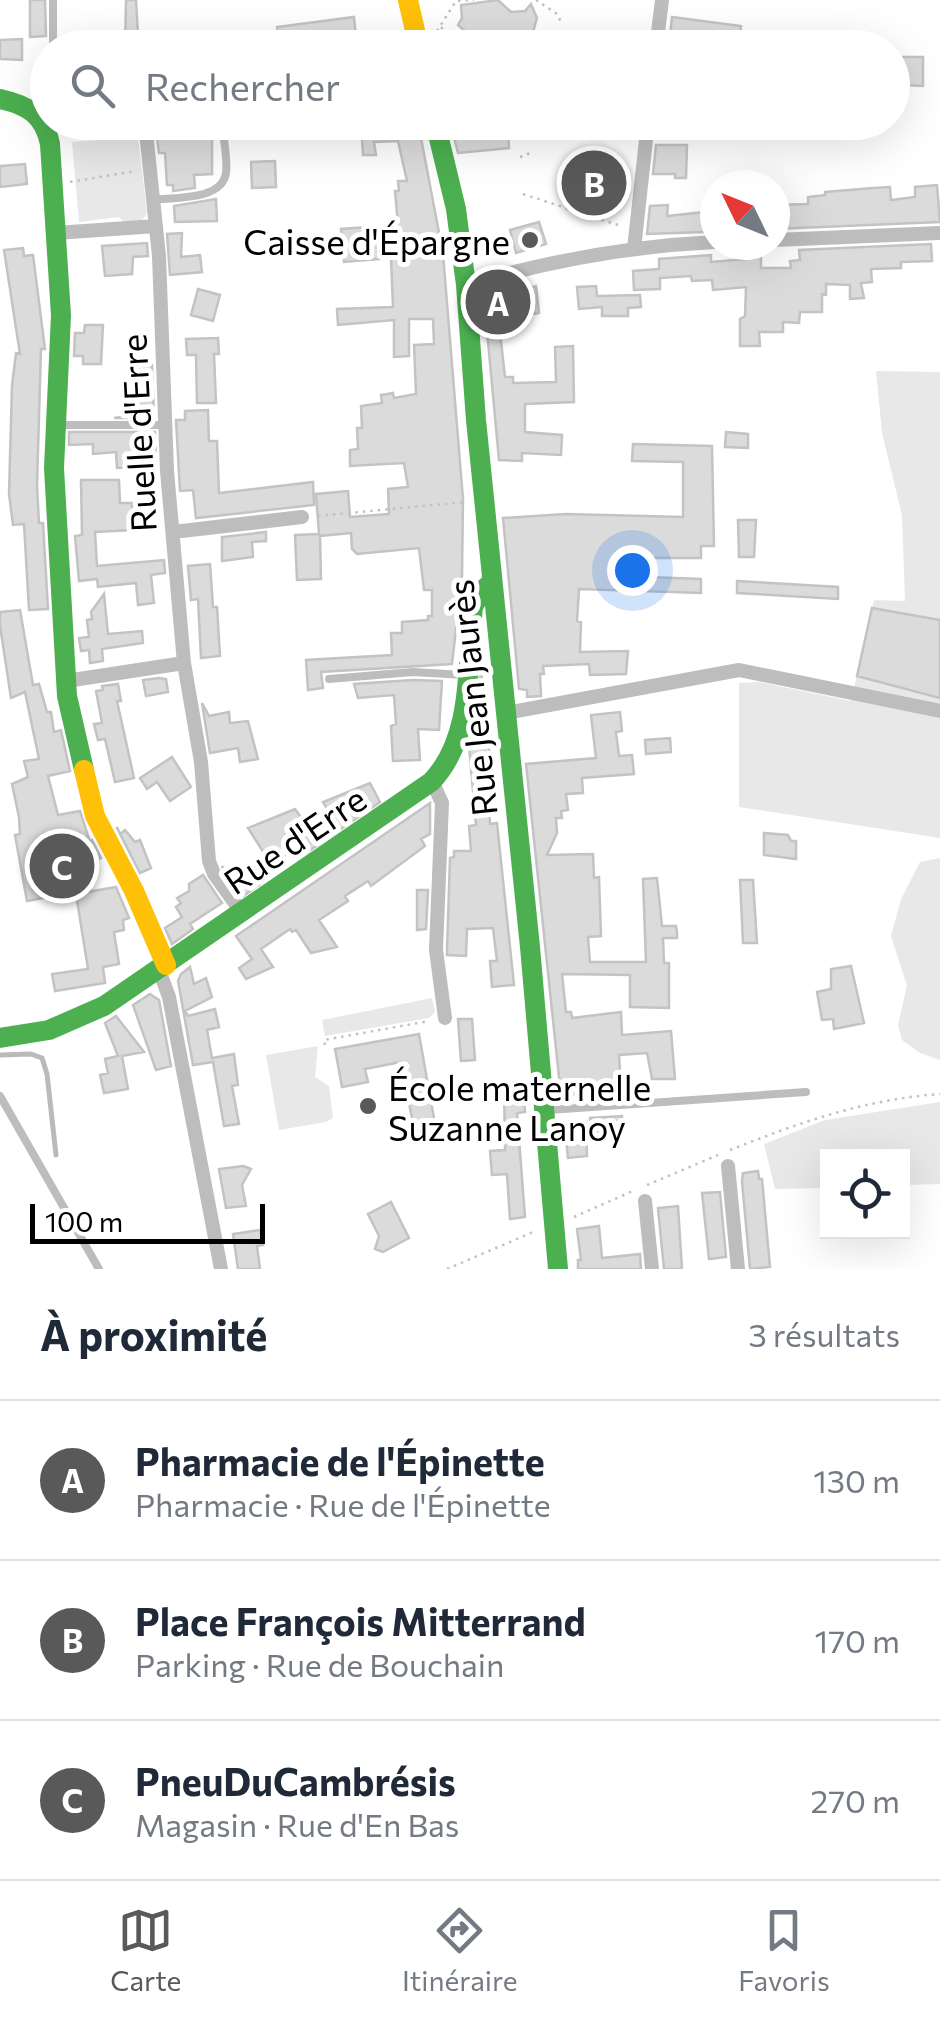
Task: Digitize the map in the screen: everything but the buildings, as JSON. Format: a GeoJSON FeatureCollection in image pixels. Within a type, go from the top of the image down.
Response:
{"type":"FeatureCollection","features":[{"type":"Feature","properties":{"kind":"street"},"geometry":{"type":"LineString","coordinates":[[408,0],[421,30]]}},
{"type":"Feature","properties":{"kind":"street"},"geometry":{"type":"LineString","coordinates":[[658,30],[662,0]]}},
{"type":"Feature","properties":{"kind":"street"},"geometry":{"type":"LineString","coordinates":[[0,98],[30,104]]}},
{"type":"Feature","properties":{"kind":"street"},"geometry":{"type":"LineString","coordinates":[[50,140],[61,328],[54,480],[71,720],[94,816],[134,890],[162,967],[221,1269]]}},
{"type":"Feature","properties":{"kind":"street","name":"Ruelle d'Erre"},"geometry":{"type":"LineString","coordinates":[[147,140],[156,226],[167,470],[184,663],[201,762],[209,860],[214,874],[242,913]]}},
{"type":"Feature","properties":{"kind":"street","name":"Rue Jean Jaurès"},"geometry":{"type":"LineString","coordinates":[[439,140],[456,209],[466,285],[558,1269]]}},
{"type":"Feature","properties":{"kind":"street"},"geometry":{"type":"LineString","coordinates":[[634,248],[646,140]]}},
{"type":"Feature","properties":{"kind":"street"},"geometry":{"type":"LineString","coordinates":[[56,233],[156,226]]}},
{"type":"Feature","properties":{"kind":"street"},"geometry":{"type":"LineString","coordinates":[[790,239],[940,232]]}},
{"type":"Feature","properties":{"kind":"street"},"geometry":{"type":"LineString","coordinates":[[466,285],[528,268],[634,248],[700,243]]}},
{"type":"Feature","properties":{"kind":"street"},"geometry":{"type":"LineString","coordinates":[[173,532],[302,517]]}},
{"type":"Feature","properties":{"kind":"street","name":"Rue d'Erre"},"geometry":{"type":"LineString","coordinates":[[0,1038],[36,1033],[74,1021],[162,967],[432,781],[454,749],[473,607],[492,582]]}},
{"type":"Feature","properties":{"kind":"street"},"geometry":{"type":"LineString","coordinates":[[66,682],[184,663]]}},
{"type":"Feature","properties":{"kind":"street"},"geometry":{"type":"LineString","coordinates":[[506,713],[739,670],[940,711]]}},
{"type":"Feature","properties":{"kind":"street"},"geometry":{"type":"LineString","coordinates":[[432,781],[442,803],[436,941],[445,1018]]}},
{"type":"Feature","properties":{"kind":"street"},"geometry":{"type":"LineString","coordinates":[[728,1166],[738,1269]]}},
{"type":"Feature","properties":{"kind":"street"},"geometry":{"type":"LineString","coordinates":[[645,1201],[652,1269]]}},
{"type":"Feature","properties":{"kind":"lane"},"geometry":{"type":"LineString","coordinates":[[53,0],[54,30]]}},
{"type":"Feature","properties":{"kind":"lane"},"geometry":{"type":"LineString","coordinates":[[152,200],[205,193],[220,185],[226,174],[223,140]]}},
{"type":"Feature","properties":{"kind":"lane"},"geometry":{"type":"LineString","coordinates":[[55,424],[165,425]]}},
{"type":"Feature","properties":{"kind":"lane"},"geometry":{"type":"LineString","coordinates":[[328,679],[413,672],[466,675]]}},
{"type":"Feature","properties":{"kind":"lane"},"geometry":{"type":"LineString","coordinates":[[545,1110],[806,1092]]}},
{"type":"Feature","properties":{"kind":"lane"},"geometry":{"type":"LineString","coordinates":[[0,1096],[5,1113],[98,1269]]}},
{"type":"Feature","properties":{"kind":"path"},"geometry":{"type":"LineString","coordinates":[[436,30],[456,1],[474,0]]}},
{"type":"Feature","properties":{"kind":"path"},"geometry":{"type":"LineString","coordinates":[[536,0],[557,14],[562,24]]}},
{"type":"Feature","properties":{"kind":"path"},"geometry":{"type":"LineString","coordinates":[[440,26],[444,30]]}},
{"type":"Feature","properties":{"kind":"path"},"geometry":{"type":"LineString","coordinates":[[520,156],[530,152]]}},
{"type":"Feature","properties":{"kind":"path"},"geometry":{"type":"LineString","coordinates":[[54,185],[149,169]]}},
{"type":"Feature","properties":{"kind":"path"},"geometry":{"type":"LineString","coordinates":[[523,194],[636,230]]}},
{"type":"Feature","properties":{"kind":"path"},"geometry":{"type":"LineString","coordinates":[[302,517],[484,501]]}},
{"type":"Feature","properties":{"kind":"path"},"geometry":{"type":"LineString","coordinates":[[325,1045],[324,1040],[445,1018]]}},
{"type":"Feature","properties":{"kind":"path"},"geometry":{"type":"LineString","coordinates":[[447,1269],[714,1156],[818,1117],[866,1104],[940,1094]]}},
{"type":"Feature","properties":{"kind":"shaded area"},"geometry":{"type":"Polygon","coordinates":[[[138,140],[147,214],[141,221],[124,223],[119,217],[79,222],[72,142],[138,140]]]}},
{"type":"Feature","properties":{"kind":"shaded area"},"geometry":{"type":"Polygon","coordinates":[[[876,371],[940,372],[940,838],[739,807],[739,683],[759,682],[851,701],[874,600],[905,601],[902,515],[882,433],[876,371]]]}},
{"type":"Feature","properties":{"kind":"shaded area"},"geometry":{"type":"Polygon","coordinates":[[[940,858],[940,1060],[920,1053],[902,1040],[898,1025],[907,986],[891,936],[901,899],[920,862],[940,858]]]}},
{"type":"Feature","properties":{"kind":"shaded area"},"geometry":{"type":"Polygon","coordinates":[[[432,998],[435,1012],[429,1018],[325,1036],[322,1020],[432,998]]]}},
{"type":"Feature","properties":{"kind":"shaded area"},"geometry":{"type":"Polygon","coordinates":[[[318,1046],[315,1077],[329,1086],[333,1118],[279,1130],[266,1055],[318,1046]]]}},
{"type":"Feature","properties":{"kind":"shaded area"},"geometry":{"type":"Polygon","coordinates":[[[940,1102],[940,1184],[910,1185],[910,1149],[820,1149],[820,1188],[775,1189],[764,1144],[825,1120],[940,1102]]]}},
{"type":"Feature","properties":{"kind":"waterway"},"geometry":{"type":"LineString","coordinates":[[0,1055],[31,1054],[42,1058],[56,1155]]}},
{"type":"Feature","properties":{"kind":"traffic: fast"},"geometry":{"type":"LineString","coordinates":[[0,99],[30,111]]}},
{"type":"Feature","properties":{"kind":"traffic: fast"},"geometry":{"type":"LineString","coordinates":[[49,140],[61,315],[54,468],[67,696],[84,770]]}},
{"type":"Feature","properties":{"kind":"traffic: fast"},"geometry":{"type":"LineString","coordinates":[[439,140],[456,209],[466,285],[558,1269]]}},
{"type":"Feature","properties":{"kind":"traffic: fast"},"geometry":{"type":"LineString","coordinates":[[0,1038],[49,1030],[104,1006],[431,782],[445,764],[462,722],[473,607],[492,582]]}},
{"type":"Feature","properties":{"kind":"traffic: slow"},"geometry":{"type":"LineString","coordinates":[[408,0],[415,30]]}},
{"type":"Feature","properties":{"kind":"traffic: slow"},"geometry":{"type":"LineString","coordinates":[[84,770],[95,816],[166,965]]}},
{"type":"Feature","properties":{"kind":"place","name":"Place François Mitterrand"},"geometry":{"type":"Point","coordinates":[594,183]}},
{"type":"Feature","properties":{"kind":"place","name":"Caisse d'Épargne"},"geometry":{"type":"Point","coordinates":[530,240]}},
{"type":"Feature","properties":{"kind":"place","name":"Pharmacie de l'Épinette"},"geometry":{"type":"Point","coordinates":[498,302]}},
{"type":"Feature","properties":{"kind":"place","name":"PneuDuCambrésis"},"geometry":{"type":"Point","coordinates":[62,866]}},
{"type":"Feature","properties":{"kind":"place","name":"École maternelle Suzanne Lanoy"},"geometry":{"type":"Point","coordinates":[368,1106]}}]}
